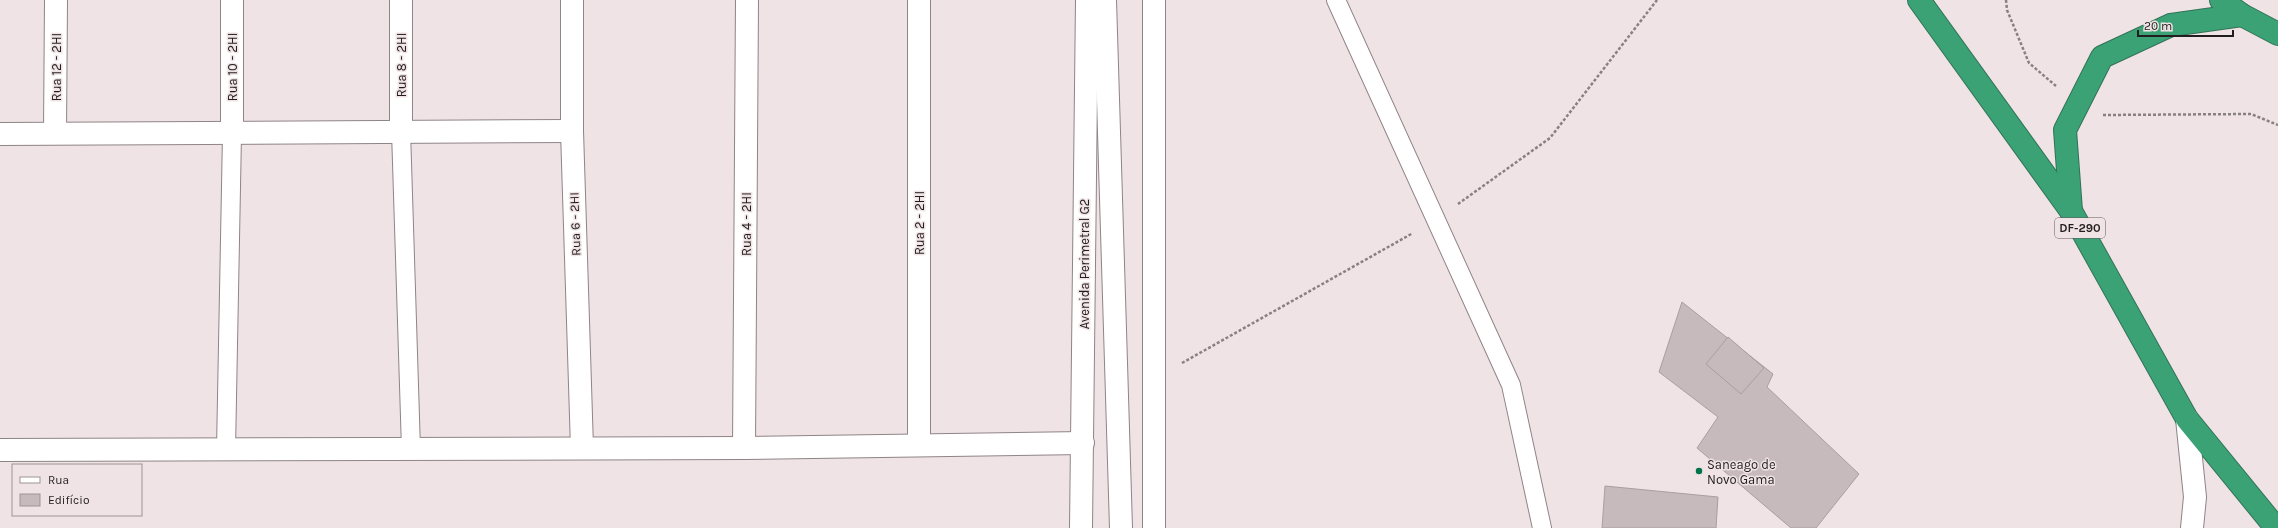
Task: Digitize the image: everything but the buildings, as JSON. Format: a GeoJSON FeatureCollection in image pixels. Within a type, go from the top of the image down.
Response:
{"type":"FeatureCollection","features":[{"type":"Feature","properties":{"kind":"highway","name":"DF-290"},"geometry":{"type":"LineString","coordinates":[[1919,0],[2070,211],[2187,419],[2276,528]]}},
{"type":"Feature","properties":{"kind":"highway"},"geometry":{"type":"LineString","coordinates":[[2221,0],[2242,15],[2278,34]]}},
{"type":"Feature","properties":{"kind":"highway"},"geometry":{"type":"LineString","coordinates":[[2070,211],[2065,130],[2102,57],[2171,24],[2242,15]]}},
{"type":"Feature","properties":{"kind":"street","name":"Rua 12 - 2HI"},"geometry":{"type":"LineString","coordinates":[[55,133],[56,0]]}},
{"type":"Feature","properties":{"kind":"street","name":"Rua 10 - 2HI"},"geometry":{"type":"LineString","coordinates":[[232,0],[232,134]]}},
{"type":"Feature","properties":{"kind":"street","name":"Rua 8 - 2HI"},"geometry":{"type":"LineString","coordinates":[[401,0],[401,131]]}},
{"type":"Feature","properties":{"kind":"street","name":"Rua 6 - 2HI"},"geometry":{"type":"LineString","coordinates":[[572,0],[572,131],[582,448]]}},
{"type":"Feature","properties":{"kind":"street","name":"Rua 4 - 2HI"},"geometry":{"type":"LineString","coordinates":[[744,448],[747,0]]}},
{"type":"Feature","properties":{"kind":"street","name":"Rua 2 - 2HI"},"geometry":{"type":"LineString","coordinates":[[919,0],[919,445]]}},
{"type":"Feature","properties":{"kind":"street","name":"Avenida Perimetral G2"},"geometry":{"type":"LineString","coordinates":[[1081,528],[1086,0]]}},
{"type":"Feature","properties":{"kind":"street"},"geometry":{"type":"LineString","coordinates":[[1105,0],[1121,528]]}},
{"type":"Feature","properties":{"kind":"street"},"geometry":{"type":"LineString","coordinates":[[1154,0],[1154,528]]}},
{"type":"Feature","properties":{"kind":"street"},"geometry":{"type":"LineString","coordinates":[[0,134],[232,134],[401,131],[572,131]]}},
{"type":"Feature","properties":{"kind":"street"},"geometry":{"type":"LineString","coordinates":[[2187,419],[2195,497],[2192,528]]}},
{"type":"Feature","properties":{"kind":"street"},"geometry":{"type":"LineString","coordinates":[[0,450],[744,448],[1083,443]]}},
{"type":"Feature","properties":{"kind":"lane"},"geometry":{"type":"LineString","coordinates":[[1336,0],[1511,386],[1542,528]]}},
{"type":"Feature","properties":{"kind":"lane"},"geometry":{"type":"LineString","coordinates":[[401,131],[411,449]]}},
{"type":"Feature","properties":{"kind":"lane"},"geometry":{"type":"LineString","coordinates":[[226,450],[232,134]]}},
{"type":"Feature","properties":{"kind":"path"},"geometry":{"type":"LineString","coordinates":[[2006,0],[2007,10],[2029,63],[2077,105],[2096,115],[2251,114],[2278,125]]}},
{"type":"Feature","properties":{"kind":"place","name":"Saneago de Novo Gama"},"geometry":{"type":"Point","coordinates":[1699,471]}}]}
